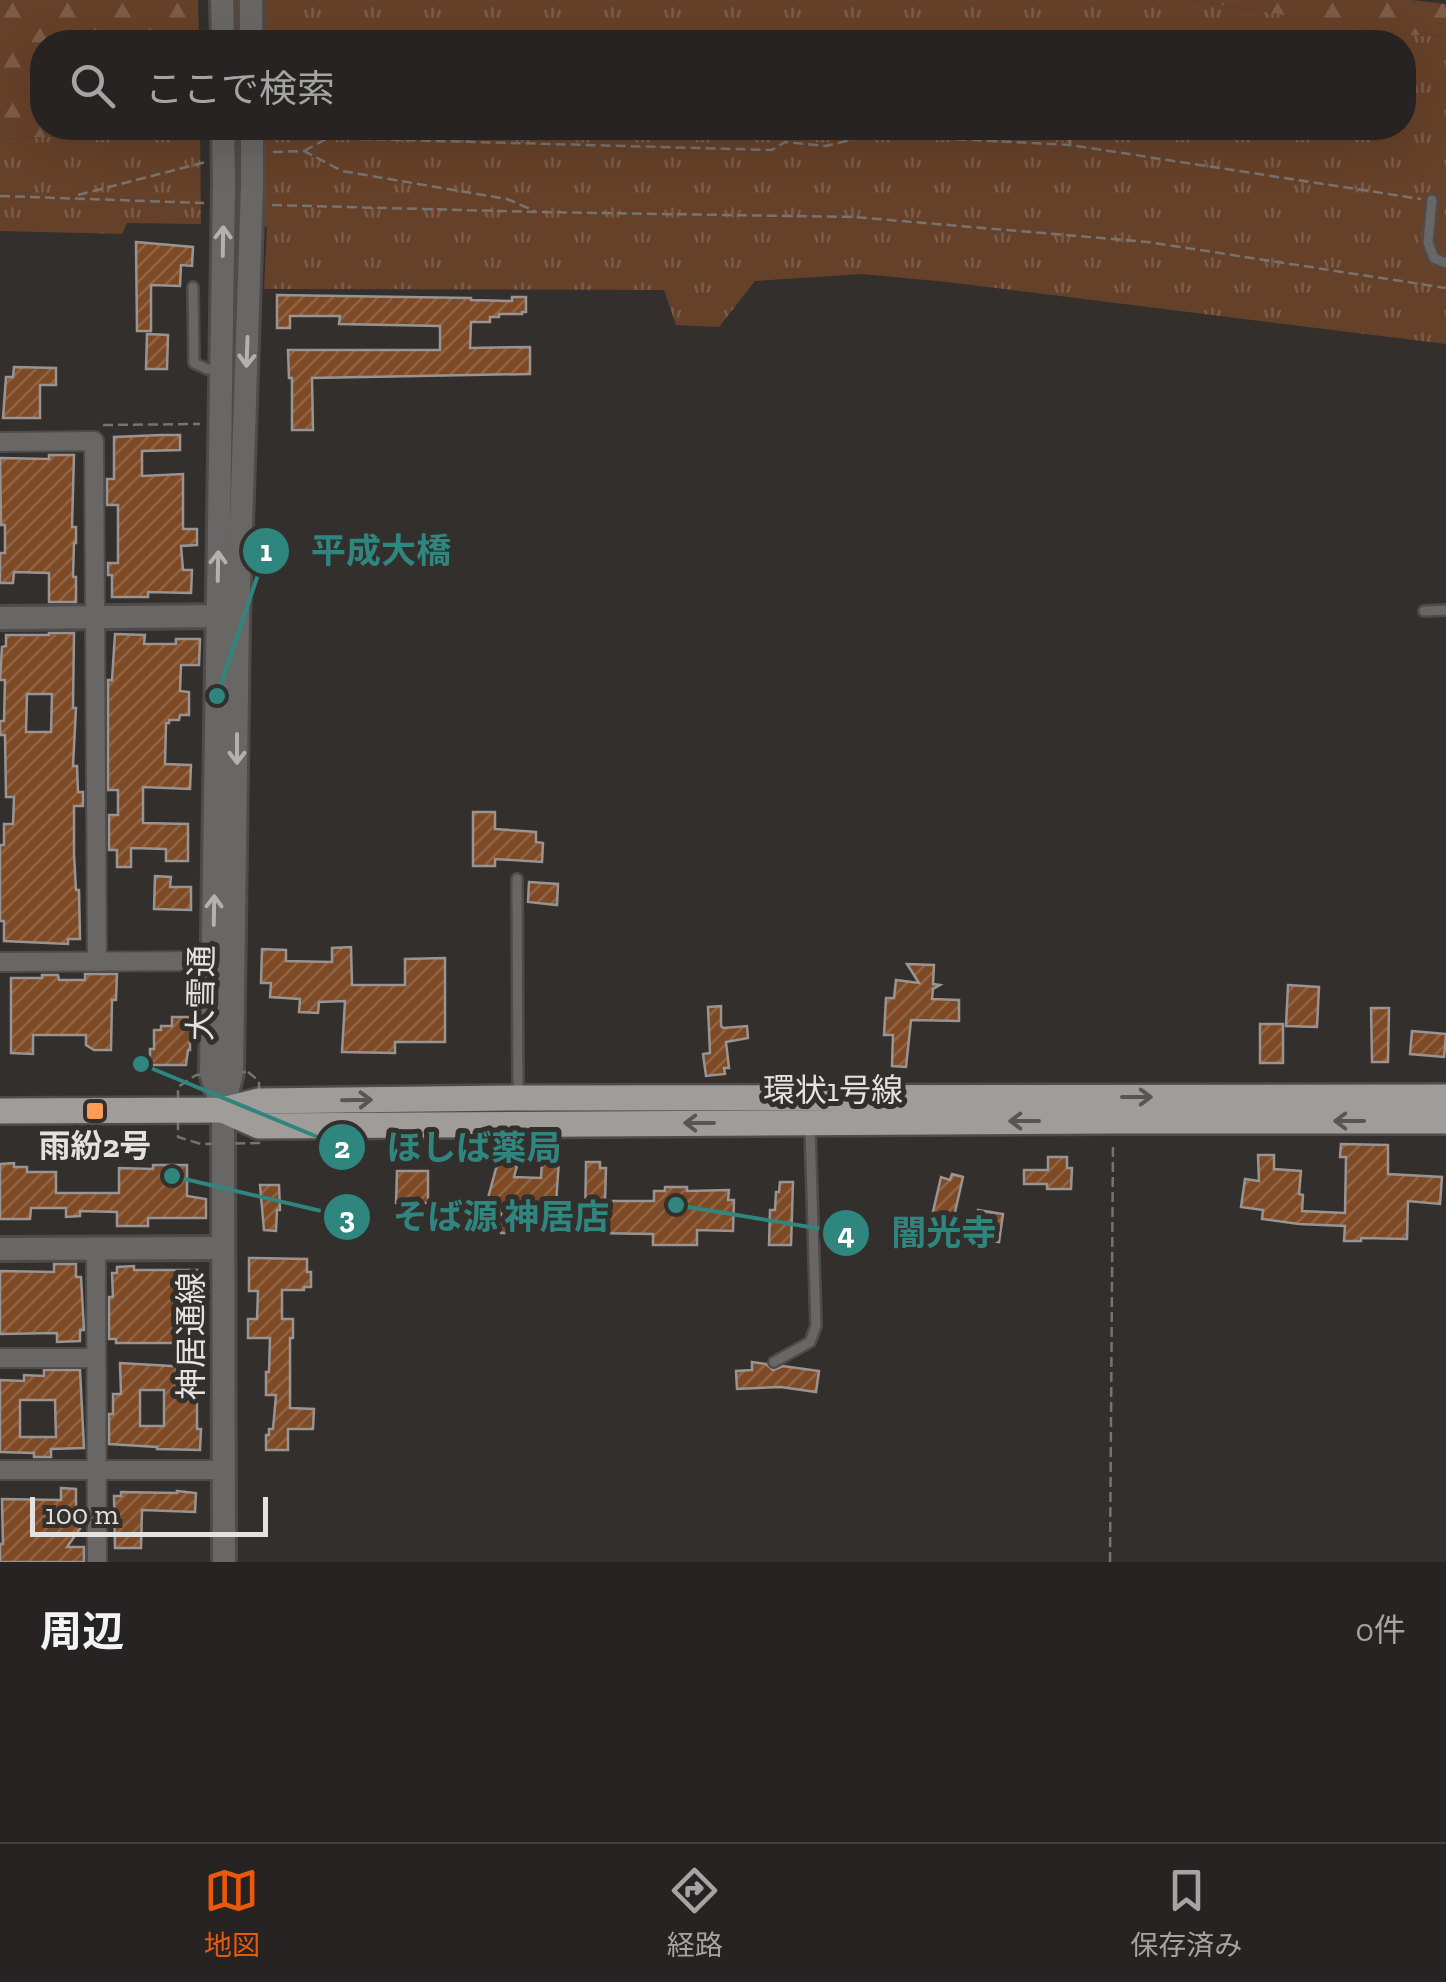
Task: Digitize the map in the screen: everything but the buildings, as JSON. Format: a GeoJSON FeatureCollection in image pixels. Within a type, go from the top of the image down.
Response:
{"type":"FeatureCollection","features":[{"type":"Feature","properties":{"kind":"main road","name":"環状1号線"},"geometry":{"type":"LineString","coordinates":[[0,1111],[223,1110],[260,1101],[518,1098],[1446,1097]]}},
{"type":"Feature","properties":{"kind":"main road","name":"環状1号線"},"geometry":{"type":"LineString","coordinates":[[223,1110],[259,1126],[1446,1121]]}},
{"type":"Feature","properties":{"kind":"street"},"geometry":{"type":"LineString","coordinates":[[222,0],[223,30]]}},
{"type":"Feature","properties":{"kind":"street"},"geometry":{"type":"LineString","coordinates":[[251,0],[251,30]]}},
{"type":"Feature","properties":{"kind":"street","name":"大雪通"},"geometry":{"type":"LineString","coordinates":[[223,140],[222,369],[228,616],[223,961],[232,1073],[223,1110]]}},
{"type":"Feature","properties":{"kind":"street","name":"大雪通"},"geometry":{"type":"LineString","coordinates":[[228,616],[252,140]]}},
{"type":"Feature","properties":{"kind":"street"},"geometry":{"type":"LineString","coordinates":[[0,442],[94,441],[97,962]]}},
{"type":"Feature","properties":{"kind":"street"},"geometry":{"type":"LineString","coordinates":[[0,618],[228,616]]}},
{"type":"Feature","properties":{"kind":"street"},"geometry":{"type":"LineString","coordinates":[[0,962],[223,961]]}},
{"type":"Feature","properties":{"kind":"street","name":"神居通線"},"geometry":{"type":"LineString","coordinates":[[223,1110],[224,1562]]}},
{"type":"Feature","properties":{"kind":"street"},"geometry":{"type":"LineString","coordinates":[[96,1248],[97,1562]]}},
{"type":"Feature","properties":{"kind":"street"},"geometry":{"type":"LineString","coordinates":[[0,1249],[223,1248]]}},
{"type":"Feature","properties":{"kind":"street"},"geometry":{"type":"LineString","coordinates":[[0,1358],[96,1358]]}},
{"type":"Feature","properties":{"kind":"street"},"geometry":{"type":"LineString","coordinates":[[0,1470],[224,1470]]}},
{"type":"Feature","properties":{"kind":"lane"},"geometry":{"type":"LineString","coordinates":[[1432,200],[1428,242],[1434,258],[1446,264]]}},
{"type":"Feature","properties":{"kind":"lane"},"geometry":{"type":"LineString","coordinates":[[193,287],[194,364],[222,369]]}},
{"type":"Feature","properties":{"kind":"lane"},"geometry":{"type":"LineString","coordinates":[[1424,610],[1446,610]]}},
{"type":"Feature","properties":{"kind":"lane"},"geometry":{"type":"LineString","coordinates":[[517,879],[518,1098]]}},
{"type":"Feature","properties":{"kind":"lane"},"geometry":{"type":"LineString","coordinates":[[774,1362],[810,1342],[816,1326],[810,1122]]}},
{"type":"Feature","properties":{"kind":"path"},"geometry":{"type":"LineString","coordinates":[[304,152],[325,140]]}},
{"type":"Feature","properties":{"kind":"path"},"geometry":{"type":"LineString","coordinates":[[402,140],[772,150],[785,142],[826,146],[851,140]]}},
{"type":"Feature","properties":{"kind":"path"},"geometry":{"type":"LineString","coordinates":[[971,140],[1070,145],[1432,200]]}},
{"type":"Feature","properties":{"kind":"path"},"geometry":{"type":"LineString","coordinates":[[1070,140],[1070,145]]}},
{"type":"Feature","properties":{"kind":"path"},"geometry":{"type":"LineString","coordinates":[[264,152],[304,152],[342,171],[507,200],[537,212]]}},
{"type":"Feature","properties":{"kind":"path"},"geometry":{"type":"LineString","coordinates":[[72,196],[206,162]]}},
{"type":"Feature","properties":{"kind":"path"},"geometry":{"type":"LineString","coordinates":[[0,196],[223,193]]}},
{"type":"Feature","properties":{"kind":"path"},"geometry":{"type":"LineString","coordinates":[[252,195],[537,212],[854,217],[1148,242],[1446,288]]}},
{"type":"Feature","properties":{"kind":"path"},"geometry":{"type":"LineString","coordinates":[[94,441],[94,425],[206,424]]}},
{"type":"Feature","properties":{"kind":"path"},"geometry":{"type":"LineString","coordinates":[[248,1072],[259,1081]]}},
{"type":"Feature","properties":{"kind":"path"},"geometry":{"type":"LineString","coordinates":[[178,1087],[196,1074]]}},
{"type":"Feature","properties":{"kind":"path"},"geometry":{"type":"LineString","coordinates":[[1110,1562],[1113,1120]]}},
{"type":"Feature","properties":{"kind":"path"},"geometry":{"type":"LineString","coordinates":[[178,1137],[201,1144]]}},
{"type":"Feature","properties":{"kind":"green space"},"geometry":{"type":"Polygon","coordinates":[[[0,0],[198,0],[199,30],[30,30],[30,138],[0,139],[0,0]]]}},
{"type":"Feature","properties":{"kind":"green space"},"geometry":{"type":"Polygon","coordinates":[[[233,0],[1191,0],[1377,30],[233,30],[233,0]]]}},
{"type":"Feature","properties":{"kind":"green space"},"geometry":{"type":"Polygon","coordinates":[[[1192,0],[1411,0],[1446,4],[1446,37],[1416,35],[1416,30],[1377,30],[1192,0]]]}},
{"type":"Feature","properties":{"kind":"green space"},"geometry":{"type":"Polygon","coordinates":[[[976,26],[1029,30],[976,30],[976,26]]]}},
{"type":"Feature","properties":{"kind":"green space"},"geometry":{"type":"Polygon","coordinates":[[[1416,35],[1446,37],[1446,344],[862,274],[755,281],[719,327],[676,325],[664,290],[264,289],[267,227],[232,226],[234,140],[1416,140],[1416,35]]]}},
{"type":"Feature","properties":{"kind":"green space"},"geometry":{"type":"Polygon","coordinates":[[[0,139],[200,140],[201,224],[127,223],[122,234],[0,231],[0,139]]]}},
{"type":"Feature","properties":{"kind":"place","name":"平成大橋"},"geometry":{"type":"Point","coordinates":[217,696]}},
{"type":"Feature","properties":{"kind":"place","name":"ほしば薬局"},"geometry":{"type":"Point","coordinates":[141,1064]}},
{"type":"Feature","properties":{"kind":"place","name":"雨紛2号"},"geometry":{"type":"Point","coordinates":[95,1111]}},
{"type":"Feature","properties":{"kind":"place","name":"そば源 神居店"},"geometry":{"type":"Point","coordinates":[172,1176]}},
{"type":"Feature","properties":{"kind":"place","name":"闇光寺"},"geometry":{"type":"Point","coordinates":[676,1205]}}]}
